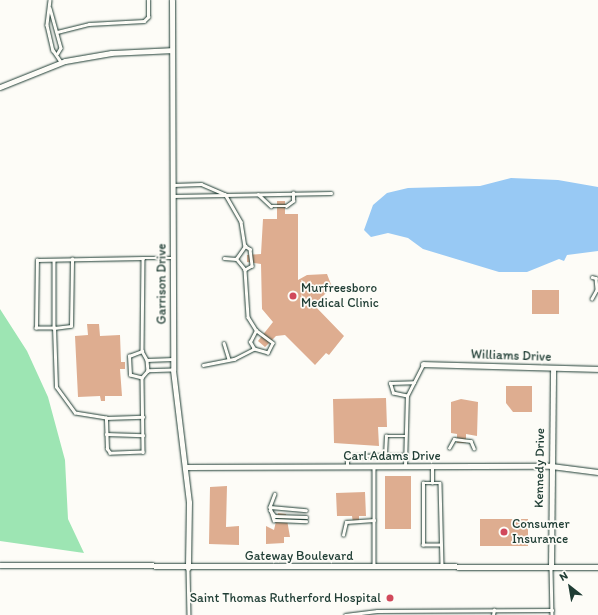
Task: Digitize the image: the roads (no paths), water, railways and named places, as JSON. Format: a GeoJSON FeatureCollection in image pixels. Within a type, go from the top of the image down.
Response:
{"type":"FeatureCollection","features":[{"type":"Feature","properties":{"kind":"street","name":"Garrison Drive"},"geometry":{"type":"LineString","coordinates":[[172,0],[173,370],[186,467],[188,568]]}},
{"type":"Feature","properties":{"kind":"street"},"geometry":{"type":"LineString","coordinates":[[0,87],[61,62],[112,53],[172,50]]}},
{"type":"Feature","properties":{"kind":"street","name":"Williams Drive"},"geometry":{"type":"LineString","coordinates":[[423,364],[553,369],[598,369]]}},
{"type":"Feature","properties":{"kind":"street","name":"Kennedy Drive"},"geometry":{"type":"LineString","coordinates":[[551,567],[553,369]]}},
{"type":"Feature","properties":{"kind":"street","name":"Carl Adams Drive"},"geometry":{"type":"LineString","coordinates":[[186,467],[551,466],[598,472]]}},
{"type":"Feature","properties":{"kind":"street","name":"Gateway Boulevard"},"geometry":{"type":"LineString","coordinates":[[0,566],[188,568],[598,567]]}},
{"type":"Feature","properties":{"kind":"lane"},"geometry":{"type":"LineString","coordinates":[[50,0],[48,27],[53,50],[58,53],[61,62]]}},
{"type":"Feature","properties":{"kind":"lane"},"geometry":{"type":"LineString","coordinates":[[57,32],[90,24],[144,21],[148,17],[148,0]]}},
{"type":"Feature","properties":{"kind":"lane"},"geometry":{"type":"LineString","coordinates":[[49,8],[61,48],[58,53]]}},
{"type":"Feature","properties":{"kind":"lane"},"geometry":{"type":"LineString","coordinates":[[48,27],[55,25]]}},
{"type":"Feature","properties":{"kind":"lane"},"geometry":{"type":"LineString","coordinates":[[173,185],[201,184],[225,194],[241,222],[245,246],[236,259]]}},
{"type":"Feature","properties":{"kind":"lane"},"geometry":{"type":"LineString","coordinates":[[173,196],[331,192]]}},
{"type":"Feature","properties":{"kind":"lane"},"geometry":{"type":"LineString","coordinates":[[257,193],[271,206],[286,206],[293,201],[294,193]]}},
{"type":"Feature","properties":{"kind":"lane"},"geometry":{"type":"LineString","coordinates":[[245,246],[250,249],[252,266],[245,270]]}},
{"type":"Feature","properties":{"kind":"lane"},"geometry":{"type":"LineString","coordinates":[[106,418],[106,434],[110,453],[143,452],[142,378],[148,371],[147,360],[142,351],[143,258]]}},
{"type":"Feature","properties":{"kind":"lane"},"geometry":{"type":"LineString","coordinates":[[72,260],[70,326],[36,328],[37,260],[173,258]]}},
{"type":"Feature","properties":{"kind":"lane"},"geometry":{"type":"LineString","coordinates":[[203,364],[230,360],[254,349],[268,353],[273,343],[256,330],[248,317],[245,270],[236,259],[224,258]]}},
{"type":"Feature","properties":{"kind":"lane"},"geometry":{"type":"LineString","coordinates":[[54,260],[55,380],[64,401],[75,413],[106,418],[143,417]]}},
{"type":"Feature","properties":{"kind":"lane"},"geometry":{"type":"LineString","coordinates":[[592,277],[596,278],[597,290],[592,300]]}},
{"type":"Feature","properties":{"kind":"lane"},"geometry":{"type":"LineString","coordinates":[[254,349],[250,337],[256,330]]}},
{"type":"Feature","properties":{"kind":"lane"},"geometry":{"type":"LineString","coordinates":[[224,343],[230,360]]}},
{"type":"Feature","properties":{"kind":"lane"},"geometry":{"type":"LineString","coordinates":[[142,351],[129,356],[130,375],[142,378]]}},
{"type":"Feature","properties":{"kind":"lane"},"geometry":{"type":"LineString","coordinates":[[147,360],[173,359]]}},
{"type":"Feature","properties":{"kind":"lane"},"geometry":{"type":"LineString","coordinates":[[405,466],[407,396],[423,364]]}},
{"type":"Feature","properties":{"kind":"lane"},"geometry":{"type":"LineString","coordinates":[[148,371],[173,370]]}},
{"type":"Feature","properties":{"kind":"lane"},"geometry":{"type":"LineString","coordinates":[[407,396],[393,392],[390,383],[414,382]]}},
{"type":"Feature","properties":{"kind":"lane"},"geometry":{"type":"LineString","coordinates":[[106,434],[143,435]]}},
{"type":"Feature","properties":{"kind":"lane"},"geometry":{"type":"LineString","coordinates":[[385,455],[386,436],[406,436]]}},
{"type":"Feature","properties":{"kind":"lane"},"geometry":{"type":"LineString","coordinates":[[449,448],[454,439],[461,439],[471,441],[474,448]]}},
{"type":"Feature","properties":{"kind":"lane"},"geometry":{"type":"LineString","coordinates":[[347,467],[347,456],[405,455]]}},
{"type":"Feature","properties":{"kind":"lane"},"geometry":{"type":"LineString","coordinates":[[432,466],[432,483]]}},
{"type":"Feature","properties":{"kind":"lane"},"geometry":{"type":"LineString","coordinates":[[374,467],[374,567]]}},
{"type":"Feature","properties":{"kind":"lane"},"geometry":{"type":"LineString","coordinates":[[440,545],[423,545],[423,484],[440,483],[440,545],[442,567]]}},
{"type":"Feature","properties":{"kind":"lane"},"geometry":{"type":"LineString","coordinates":[[275,494],[270,508],[274,520],[306,521]]}},
{"type":"Feature","properties":{"kind":"lane"},"geometry":{"type":"LineString","coordinates":[[270,508],[306,510]]}},
{"type":"Feature","properties":{"kind":"lane"},"geometry":{"type":"LineString","coordinates":[[270,508],[275,516],[306,517]]}},
{"type":"Feature","properties":{"kind":"lane"},"geometry":{"type":"LineString","coordinates":[[343,535],[346,522],[374,520]]}},
{"type":"Feature","properties":{"kind":"lane"},"geometry":{"type":"LineString","coordinates":[[551,567],[552,615]]}},
{"type":"Feature","properties":{"kind":"lane"},"geometry":{"type":"LineString","coordinates":[[188,568],[189,615]]}},
{"type":"Feature","properties":{"kind":"lane"},"geometry":{"type":"LineString","coordinates":[[494,610],[494,615]]}},
{"type":"Feature","properties":{"kind":"lane"},"geometry":{"type":"LineString","coordinates":[[345,615],[373,611],[552,610]]}},
{"type":"Feature","properties":{"kind":"water"},"geometry":{"type":"Polygon","coordinates":[[[511,178],[558,180],[598,187],[598,251],[567,255],[564,261],[559,259],[527,272],[499,272],[423,249],[408,238],[388,233],[371,237],[364,230],[373,205],[387,193],[408,188],[480,186],[511,178]]]}},
{"type":"Feature","properties":{"kind":"place","name":"Murfreesboro Medical Clinic"},"geometry":{"type":"Point","coordinates":[293,296]}},
{"type":"Feature","properties":{"kind":"place","name":"Consumer Insurance"},"geometry":{"type":"Point","coordinates":[504,532]}},
{"type":"Feature","properties":{"kind":"place","name":"Saint Thomas Rutherford Hospital"},"geometry":{"type":"Point","coordinates":[390,598]}}]}
